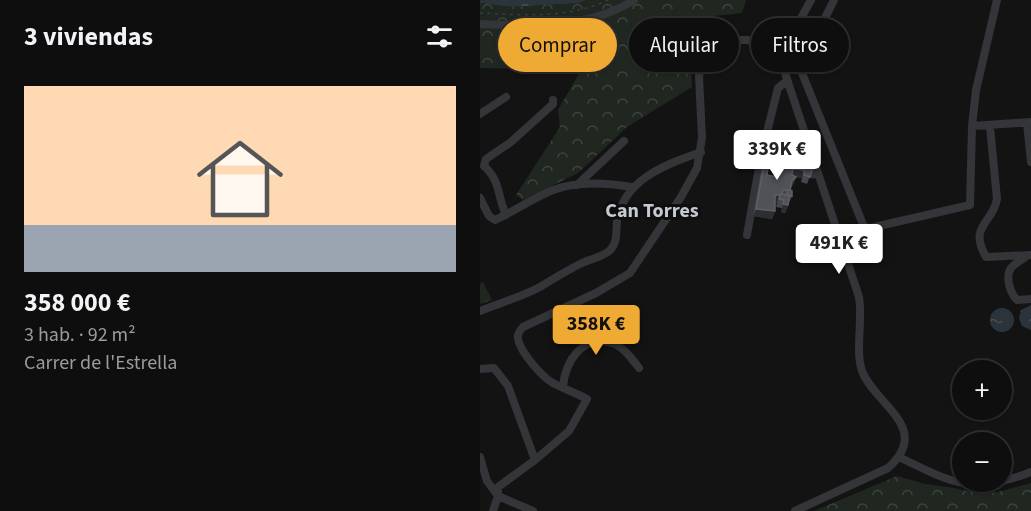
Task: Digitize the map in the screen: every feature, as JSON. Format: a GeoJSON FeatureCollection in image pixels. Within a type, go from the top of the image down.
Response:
{"type":"FeatureCollection","features":[{"type":"Feature","properties":{"kind":"street"},"geometry":{"type":"LineString","coordinates":[[480,24],[563,24],[602,15],[634,0]]}},
{"type":"Feature","properties":{"kind":"street"},"geometry":{"type":"LineString","coordinates":[[801,18],[811,0]]}},
{"type":"Feature","properties":{"kind":"street"},"geometry":{"type":"LineString","coordinates":[[834,0],[805,58],[802,73],[864,227],[870,228],[970,206],[972,126],[976,90],[997,0]]}},
{"type":"Feature","properties":{"kind":"street"},"geometry":{"type":"LineString","coordinates":[[493,511],[498,496],[498,487],[569,431],[587,399],[553,383],[539,372],[519,344],[520,331],[523,327],[577,303],[630,273],[681,197],[697,168],[702,138],[699,76],[703,61],[717,47],[737,40],[751,41]]}},
{"type":"Feature","properties":{"kind":"street"},"geometry":{"type":"LineString","coordinates":[[784,72],[859,297],[860,354],[863,372],[894,412],[903,428],[904,441],[899,457],[879,474],[795,511]]}},
{"type":"Feature","properties":{"kind":"street"},"geometry":{"type":"LineString","coordinates":[[747,235],[761,156],[778,88],[787,81]]}},
{"type":"Feature","properties":{"kind":"street"},"geometry":{"type":"LineString","coordinates":[[480,114],[506,97]]}},
{"type":"Feature","properties":{"kind":"street"},"geometry":{"type":"LineString","coordinates":[[506,215],[496,180],[484,166],[486,159],[533,123],[552,104],[553,100]]}},
{"type":"Feature","properties":{"kind":"street"},"geometry":{"type":"LineString","coordinates":[[972,126],[990,127],[1029,123],[1031,162]]}},
{"type":"Feature","properties":{"kind":"street"},"geometry":{"type":"LineString","coordinates":[[990,127],[997,199],[996,205],[981,226],[982,250],[986,257],[1030,256]]}},
{"type":"Feature","properties":{"kind":"street"},"geometry":{"type":"LineString","coordinates":[[577,185],[624,141]]}},
{"type":"Feature","properties":{"kind":"street"},"geometry":{"type":"LineString","coordinates":[[480,311],[519,297],[564,272],[609,252],[615,241],[617,220],[623,202],[632,187],[653,173],[700,152]]}},
{"type":"Feature","properties":{"kind":"street"},"geometry":{"type":"LineString","coordinates":[[761,156],[787,163],[813,175],[818,174]]}},
{"type":"Feature","properties":{"kind":"street"},"geometry":{"type":"LineString","coordinates":[[480,198],[489,216],[495,220],[553,190],[577,185],[632,187]]}},
{"type":"Feature","properties":{"kind":"street"},"geometry":{"type":"LineString","coordinates":[[1030,256],[1013,265],[1009,271],[1009,284],[1017,300],[1031,299]]}},
{"type":"Feature","properties":{"kind":"street"},"geometry":{"type":"LineString","coordinates":[[563,387],[564,373],[571,359],[591,343],[611,343],[629,355],[639,368]]}},
{"type":"Feature","properties":{"kind":"street"},"geometry":{"type":"LineString","coordinates":[[480,369],[494,368],[503,379],[535,460]]}},
{"type":"Feature","properties":{"kind":"street"},"geometry":{"type":"LineString","coordinates":[[480,457],[487,481],[498,496],[533,511]]}},
{"type":"Feature","properties":{"kind":"street"},"geometry":{"type":"LineString","coordinates":[[899,457],[943,478],[963,484],[983,486],[997,484],[1031,472]]}},
{"type":"Feature","properties":{"kind":"path"},"geometry":{"type":"LineString","coordinates":[[480,13],[527,15],[571,12],[608,0]]}},
{"type":"Feature","properties":{"kind":"green space"},"geometry":{"type":"Polygon","coordinates":[[[586,0],[746,0],[742,13],[709,18],[629,18],[629,72],[691,72],[692,87],[627,127],[578,173],[523,200],[516,195],[560,127],[558,110],[580,72],[617,72],[617,18],[498,18],[498,68],[480,68],[480,3],[513,7],[579,3],[586,0]]]}},
{"type":"Feature","properties":{"kind":"green space"},"geometry":{"type":"Polygon","coordinates":[[[483,282],[492,300],[480,304],[480,284],[483,282]]]}},
{"type":"Feature","properties":{"kind":"green space"},"geometry":{"type":"Polygon","coordinates":[[[897,476],[925,484],[952,488],[952,492],[980,494],[1012,492],[1012,488],[1031,483],[1031,511],[814,511],[897,476]]]}},
{"type":"Feature","properties":{"kind":"water"},"geometry":{"type":"Polygon","coordinates":[[[480,0],[586,0],[579,3],[513,7],[480,3],[480,0]]]}},
{"type":"Feature","properties":{"kind":"water"},"geometry":{"type":"Polygon","coordinates":[[[1031,305],[1031,330],[1022,326],[1019,318],[1021,310],[1031,305]]]}},
{"type":"Feature","properties":{"kind":"water"},"geometry":{"type":"Polygon","coordinates":[[[1002,308],[1011,311],[1014,320],[1011,329],[1002,332],[993,329],[990,320],[993,311],[1002,308]]]}},
{"type":"Feature","properties":{"kind":"building"},"geometry":{"type":"Polygon","coordinates":[[[766,152],[785,156],[784,164],[813,168],[810,177],[804,175],[804,170],[793,169],[792,175],[796,177],[792,181],[790,190],[792,196],[789,195],[788,205],[783,204],[784,200],[779,199],[780,195],[775,195],[775,211],[756,209],[766,152]],[[769,162],[767,175],[778,177],[780,163],[769,162]],[[783,190],[781,194],[787,195],[788,190],[783,190]]]}},
{"type":"Feature","properties":{"kind":"district","name":"Can Torres"},"geometry":{"type":"Point","coordinates":[652,211]}}]}
